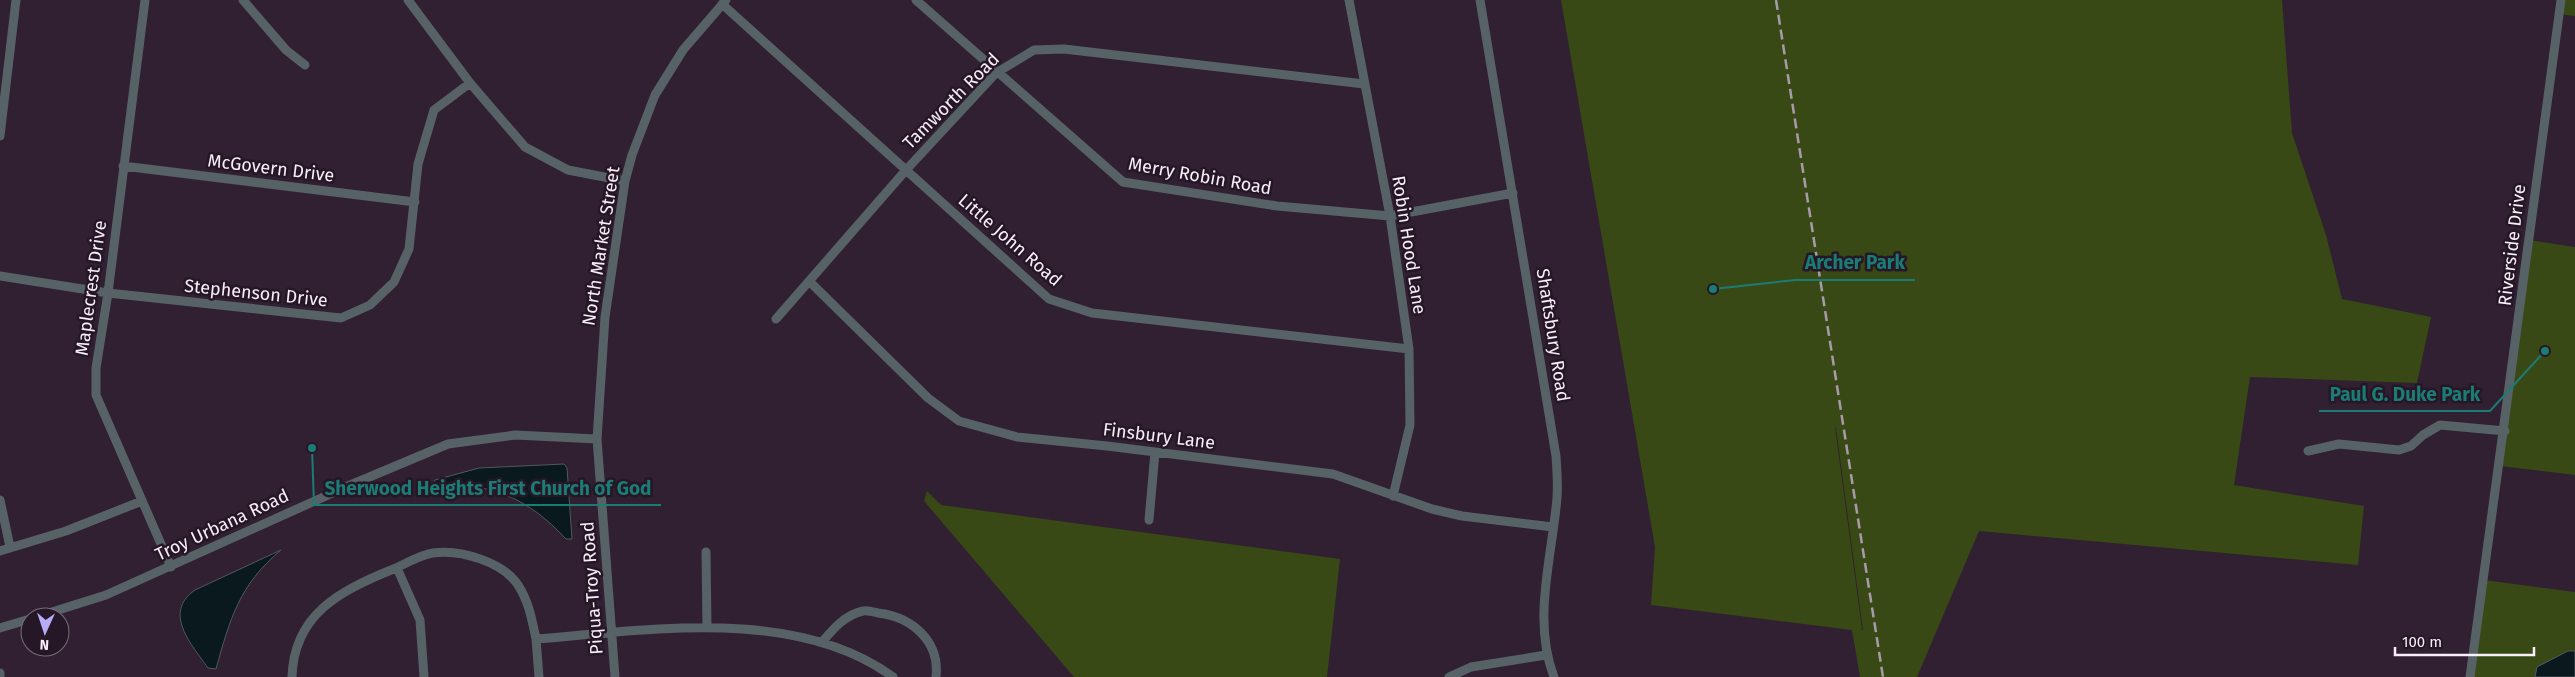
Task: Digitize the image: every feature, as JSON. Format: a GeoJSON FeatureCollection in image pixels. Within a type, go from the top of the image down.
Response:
{"type":"FeatureCollection","features":[{"type":"Feature","properties":{"kind":"street"},"geometry":{"type":"LineString","coordinates":[[0,136],[16,0]]}},
{"type":"Feature","properties":{"kind":"street","name":"Maplecrest Drive"},"geometry":{"type":"LineString","coordinates":[[145,0],[108,293],[96,368],[96,395],[171,567]]}},
{"type":"Feature","properties":{"kind":"street"},"geometry":{"type":"LineString","coordinates":[[243,0],[286,50],[306,65]]}},
{"type":"Feature","properties":{"kind":"street"},"geometry":{"type":"LineString","coordinates":[[408,0],[470,83],[525,147],[568,170],[625,181]]}},
{"type":"Feature","properties":{"kind":"street","name":"Merry Robin Road"},"geometry":{"type":"LineString","coordinates":[[916,0],[996,73],[1123,182],[1278,206],[1390,216],[1513,193]]}},
{"type":"Feature","properties":{"kind":"street","name":"Robin Hood Lane"},"geometry":{"type":"LineString","coordinates":[[1349,0],[1390,216],[1410,349],[1410,425],[1394,496]]}},
{"type":"Feature","properties":{"kind":"street","name":"Shaftsbury Road"},"geometry":{"type":"LineString","coordinates":[[1480,0],[1556,456],[1557,487],[1543,616],[1546,655],[1554,677]]}},
{"type":"Feature","properties":{"kind":"street","name":"Riverside Drive"},"geometry":{"type":"LineString","coordinates":[[2470,677],[2496,495],[2542,125],[2561,0]]}},
{"type":"Feature","properties":{"kind":"street","name":"Little John Road"},"geometry":{"type":"LineString","coordinates":[[724,2],[1049,299],[1092,313],[1410,349]]}},
{"type":"Feature","properties":{"kind":"street","name":"North Market Street"},"geometry":{"type":"LineString","coordinates":[[603,346],[604,317],[625,181],[632,155],[655,95],[684,50],[724,2]]}},
{"type":"Feature","properties":{"kind":"street","name":"Tamworth Road"},"geometry":{"type":"LineString","coordinates":[[776,319],[906,170],[996,73],[1034,50],[1064,49],[1364,84]]}},
{"type":"Feature","properties":{"kind":"street","name":"Stephenson Drive"},"geometry":{"type":"LineString","coordinates":[[0,276],[108,293],[341,318],[370,305],[394,282],[409,248],[418,164],[434,110],[470,83]]}},
{"type":"Feature","properties":{"kind":"street","name":"McGovern Drive"},"geometry":{"type":"LineString","coordinates":[[123,166],[415,202]]}},
{"type":"Feature","properties":{"kind":"street","name":"Finsbury Lane"},"geometry":{"type":"LineString","coordinates":[[810,282],[928,398],[959,422],[1017,438],[1155,452],[1333,474],[1394,496],[1462,516],[1553,527]]}},
{"type":"Feature","properties":{"kind":"street","name":"Piqua-Troy Road"},"geometry":{"type":"LineString","coordinates":[[603,346],[597,439],[615,677]]}},
{"type":"Feature","properties":{"kind":"street"},"geometry":{"type":"LineString","coordinates":[[2308,451],[2339,444],[2398,450],[2411,446],[2423,435],[2440,425],[2504,431]]}},
{"type":"Feature","properties":{"kind":"street","name":"Troy Urbana Road"},"geometry":{"type":"LineString","coordinates":[[68,607],[106,595],[348,486],[448,444],[515,435],[597,439]]}},
{"type":"Feature","properties":{"kind":"street"},"geometry":{"type":"LineString","coordinates":[[1149,520],[1155,452]]}},
{"type":"Feature","properties":{"kind":"street"},"geometry":{"type":"LineString","coordinates":[[0,500],[10,548]]}},
{"type":"Feature","properties":{"kind":"street"},"geometry":{"type":"LineString","coordinates":[[0,551],[66,531],[142,501]]}},
{"type":"Feature","properties":{"kind":"street"},"geometry":{"type":"LineString","coordinates":[[706,552],[707,628]]}},
{"type":"Feature","properties":{"kind":"street"},"geometry":{"type":"LineString","coordinates":[[292,677],[300,640],[320,609],[352,586],[432,553],[460,553],[488,560],[518,584],[530,610],[536,639],[539,677]]}},
{"type":"Feature","properties":{"kind":"street"},"geometry":{"type":"LineString","coordinates":[[397,568],[420,620],[424,677]]}},
{"type":"Feature","properties":{"kind":"street"},"geometry":{"type":"LineString","coordinates":[[823,641],[839,623],[864,611],[892,615],[919,629],[932,645],[937,666],[936,677]]}},
{"type":"Feature","properties":{"kind":"street"},"geometry":{"type":"LineString","coordinates":[[0,628],[20,622]]}},
{"type":"Feature","properties":{"kind":"street"},"geometry":{"type":"LineString","coordinates":[[536,639],[707,628],[747,628],[823,641],[880,668],[893,677]]}},
{"type":"Feature","properties":{"kind":"street"},"geometry":{"type":"LineString","coordinates":[[1449,677],[1471,667],[1546,655]]}},
{"type":"Feature","properties":{"kind":"street"},"geometry":{"type":"LineString","coordinates":[[0,672],[0,677]]}},
{"type":"Feature","properties":{"kind":"green space"},"geometry":{"type":"Polygon","coordinates":[[[1561,0],[2282,0],[2292,133],[2326,235],[2342,299],[2431,317],[2417,383],[2250,377],[2234,485],[2364,506],[2358,565],[1979,531],[1917,677],[1860,677],[1852,630],[1651,605],[1655,547],[1561,0]],[[1836,428],[1862,629],[1860,630],[1863,630],[1836,428]]]}},
{"type":"Feature","properties":{"kind":"green space"},"geometry":{"type":"Polygon","coordinates":[[[2561,0],[2575,0],[2575,16],[2559,14],[2561,0]]]}},
{"type":"Feature","properties":{"kind":"green space"},"geometry":{"type":"Polygon","coordinates":[[[2529,240],[2575,247],[2575,475],[2500,466],[2529,240]]]}},
{"type":"Feature","properties":{"kind":"green space"},"geometry":{"type":"Polygon","coordinates":[[[927,491],[941,505],[1340,559],[1327,677],[1074,677],[924,501],[927,491]]]}},
{"type":"Feature","properties":{"kind":"green space"},"geometry":{"type":"Polygon","coordinates":[[[2484,580],[2575,592],[2575,677],[2470,677],[2484,580]]]}},
{"type":"Feature","properties":{"kind":"shaded area"},"geometry":{"type":"Polygon","coordinates":[[[564,464],[567,468],[572,539],[566,539],[537,513],[507,495],[473,486],[433,484],[435,480],[479,468],[564,464]]]}},
{"type":"Feature","properties":{"kind":"shaded area"},"geometry":{"type":"Polygon","coordinates":[[[281,550],[255,576],[246,590],[226,634],[216,669],[208,668],[183,629],[180,619],[185,599],[195,590],[281,550]]]}},
{"type":"Feature","properties":{"kind":"shaded area"},"geometry":{"type":"Polygon","coordinates":[[[2568,651],[2575,651],[2575,677],[2535,677],[2537,667],[2568,651]]]}},
{"type":"Feature","properties":{"kind":"railway"},"geometry":{"type":"LineString","coordinates":[[1776,0],[1883,677]]}},
{"type":"Feature","properties":{"kind":"place","name":"Archer Park"},"geometry":{"type":"Point","coordinates":[1713,289]}},
{"type":"Feature","properties":{"kind":"place","name":"Paul G. Duke Park"},"geometry":{"type":"Point","coordinates":[2545,351]}},
{"type":"Feature","properties":{"kind":"place","name":"Sherwood Heights First Church of God"},"geometry":{"type":"Point","coordinates":[312,448]}}]}
